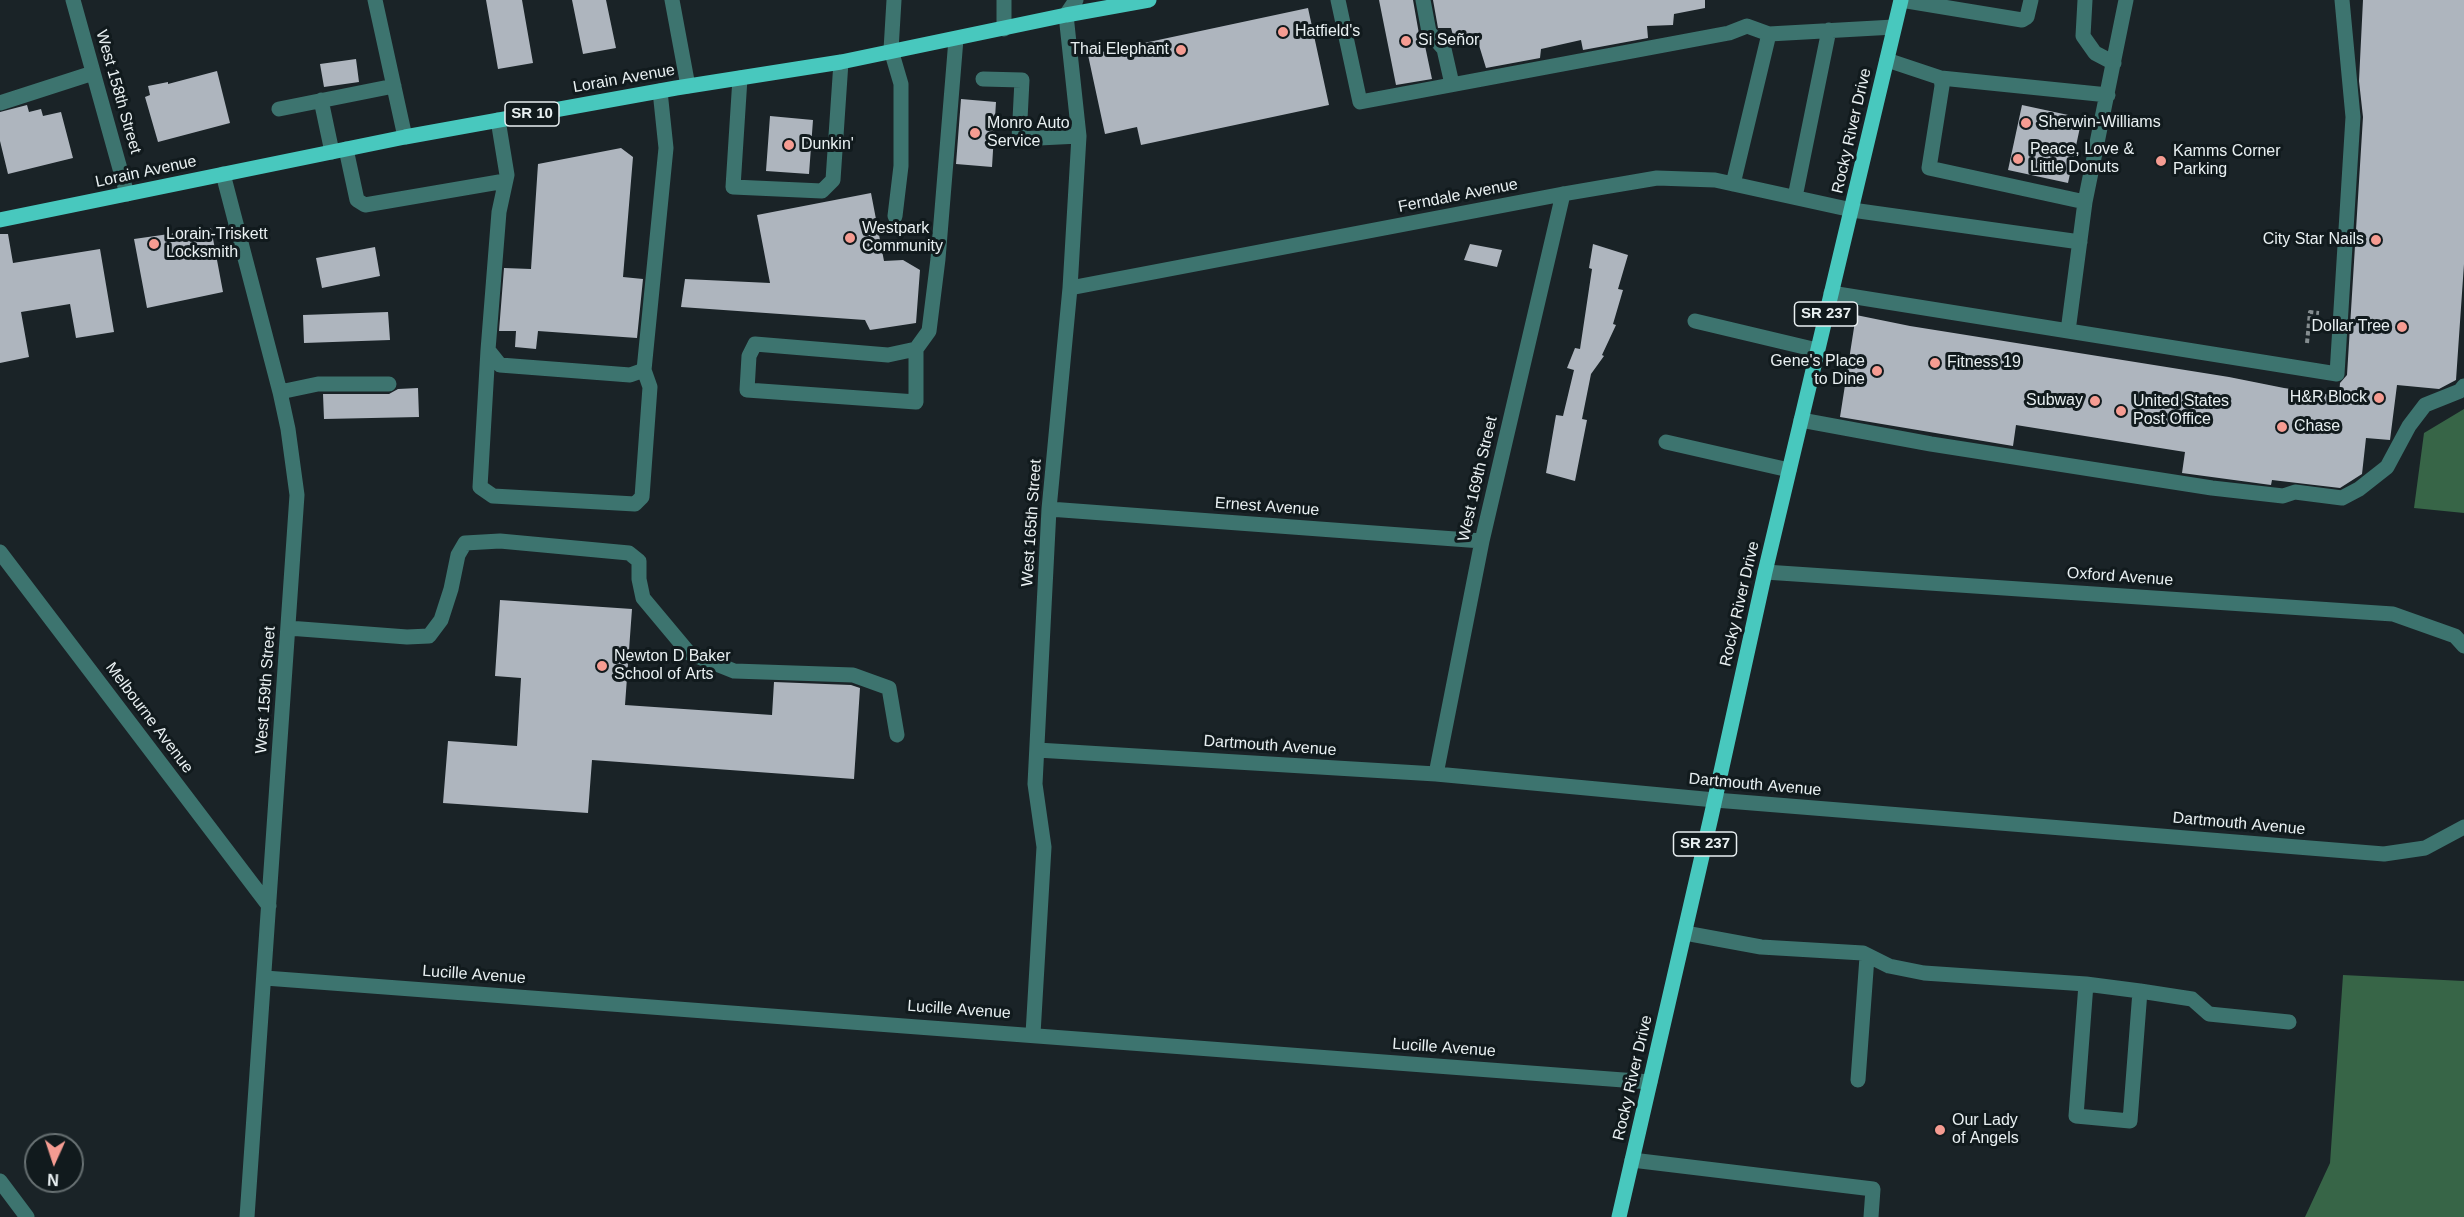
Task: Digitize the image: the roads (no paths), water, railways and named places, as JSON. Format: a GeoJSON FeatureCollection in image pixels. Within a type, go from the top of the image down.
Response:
{"type":"FeatureCollection","features":[{"type":"Feature","properties":{"kind":"main road","name":"Lorain Avenue"},"geometry":{"type":"LineString","coordinates":[[0,220],[405,137],[688,86],[841,62],[891,50],[1149,0]]}},
{"type":"Feature","properties":{"kind":"main road","name":"Rocky River Drive"},"geometry":{"type":"LineString","coordinates":[[1619,1217],[1765,572],[1901,0]]}},
{"type":"Feature","properties":{"kind":"street","name":"West 158th Street"},"geometry":{"type":"LineString","coordinates":[[73,0],[127,194]]}},
{"type":"Feature","properties":{"kind":"street"},"geometry":{"type":"LineString","coordinates":[[375,0],[405,137]]}},
{"type":"Feature","properties":{"kind":"street"},"geometry":{"type":"LineString","coordinates":[[672,0],[688,86]]}},
{"type":"Feature","properties":{"kind":"street"},"geometry":{"type":"LineString","coordinates":[[894,0],[891,50],[901,84],[902,166],[896,216]]}},
{"type":"Feature","properties":{"kind":"street"},"geometry":{"type":"LineString","coordinates":[[1004,0],[1004,29]]}},
{"type":"Feature","properties":{"kind":"street"},"geometry":{"type":"LineString","coordinates":[[1066,15],[1076,0]]}},
{"type":"Feature","properties":{"kind":"street"},"geometry":{"type":"LineString","coordinates":[[1338,0],[1360,102],[1729,33],[1747,26],[1769,34],[1894,27]]}},
{"type":"Feature","properties":{"kind":"street"},"geometry":{"type":"LineString","coordinates":[[1423,0],[1429,32],[1444,49],[1452,84]]}},
{"type":"Feature","properties":{"kind":"street"},"geometry":{"type":"LineString","coordinates":[[1901,0],[2022,20],[2027,17],[2031,0]]}},
{"type":"Feature","properties":{"kind":"street"},"geometry":{"type":"LineString","coordinates":[[2085,0],[2083,36],[2095,52],[2115,63]]}},
{"type":"Feature","properties":{"kind":"street"},"geometry":{"type":"LineString","coordinates":[[2068,331],[2085,202],[2126,0]]}},
{"type":"Feature","properties":{"kind":"street"},"geometry":{"type":"LineString","coordinates":[[1831,293],[2337,374],[2353,117],[2342,0]]}},
{"type":"Feature","properties":{"kind":"street","name":"West 165th Street"},"geometry":{"type":"LineString","coordinates":[[1034,1034],[1044,847],[1035,783],[1049,509],[1070,288],[1079,136],[1066,15]]}},
{"type":"Feature","properties":{"kind":"street"},"geometry":{"type":"LineString","coordinates":[[1795,197],[1829,30]]}},
{"type":"Feature","properties":{"kind":"street"},"geometry":{"type":"LineString","coordinates":[[1733,184],[1769,34]]}},
{"type":"Feature","properties":{"kind":"street"},"geometry":{"type":"LineString","coordinates":[[916,349],[888,355],[755,344],[749,356],[747,390],[916,402],[916,349],[929,331],[938,259],[956,39]]}},
{"type":"Feature","properties":{"kind":"street"},"geometry":{"type":"LineString","coordinates":[[1887,60],[1941,78],[2108,95]]}},
{"type":"Feature","properties":{"kind":"street"},"geometry":{"type":"LineString","coordinates":[[740,78],[733,187],[822,191],[833,180],[841,62]]}},
{"type":"Feature","properties":{"kind":"street"},"geometry":{"type":"LineString","coordinates":[[0,103],[93,73]]}},
{"type":"Feature","properties":{"kind":"street"},"geometry":{"type":"LineString","coordinates":[[1941,78],[1942,86],[1929,168],[2085,202]]}},
{"type":"Feature","properties":{"kind":"street"},"geometry":{"type":"LineString","coordinates":[[982,79],[1022,80],[1019,139],[1079,136]]}},
{"type":"Feature","properties":{"kind":"street"},"geometry":{"type":"LineString","coordinates":[[279,109],[394,86]]}},
{"type":"Feature","properties":{"kind":"street"},"geometry":{"type":"LineString","coordinates":[[498,120],[507,175],[499,212],[480,487],[493,496],[635,504],[642,497],[650,387],[644,370],[666,148],[660,91]]}},
{"type":"Feature","properties":{"kind":"street"},"geometry":{"type":"LineString","coordinates":[[321,100],[357,200],[365,205],[505,181]]}},
{"type":"Feature","properties":{"kind":"street","name":"West 159th Street"},"geometry":{"type":"LineString","coordinates":[[223,174],[280,392],[288,429],[297,495],[248,1217]]}},
{"type":"Feature","properties":{"kind":"street","name":"Ferndale Avenue"},"geometry":{"type":"LineString","coordinates":[[1070,288],[1657,178],[1715,180],[1852,210],[2080,242]]}},
{"type":"Feature","properties":{"kind":"street","name":"West 169th Street"},"geometry":{"type":"LineString","coordinates":[[1436,774],[1482,540],[1563,194]]}},
{"type":"Feature","properties":{"kind":"street"},"geometry":{"type":"LineString","coordinates":[[1695,321],[1817,350]]}},
{"type":"Feature","properties":{"kind":"street"},"geometry":{"type":"LineString","coordinates":[[488,350],[500,365],[630,375],[644,370]]}},
{"type":"Feature","properties":{"kind":"street"},"geometry":{"type":"LineString","coordinates":[[280,392],[318,384],[389,384]]}},
{"type":"Feature","properties":{"kind":"street"},"geometry":{"type":"LineString","coordinates":[[1801,420],[1943,446],[2212,489],[2283,496],[2295,492],[2342,498],[2359,489],[2386,467],[2409,426],[2425,405],[2460,391],[2464,386]]}},
{"type":"Feature","properties":{"kind":"street"},"geometry":{"type":"LineString","coordinates":[[1666,442],[1789,470]]}},
{"type":"Feature","properties":{"kind":"street","name":"Ernest Avenue"},"geometry":{"type":"LineString","coordinates":[[1049,509],[1482,540]]}},
{"type":"Feature","properties":{"kind":"street"},"geometry":{"type":"LineString","coordinates":[[288,628],[407,638],[429,636],[441,620],[451,590],[458,555],[465,543],[500,541],[629,553],[639,561],[639,579],[644,598],[689,652],[734,671],[854,675],[889,688],[897,735]]}},
{"type":"Feature","properties":{"kind":"street","name":"Melbourne Avenue"},"geometry":{"type":"LineString","coordinates":[[0,552],[269,906]]}},
{"type":"Feature","properties":{"kind":"street","name":"Oxford Avenue"},"geometry":{"type":"LineString","coordinates":[[1765,572],[2393,614],[2455,636],[2464,646]]}},
{"type":"Feature","properties":{"kind":"street","name":"Dartmouth Avenue"},"geometry":{"type":"LineString","coordinates":[[1037,750],[1436,774],[1715,800],[2384,854],[2425,848],[2464,827]]}},
{"type":"Feature","properties":{"kind":"street"},"geometry":{"type":"LineString","coordinates":[[1684,933],[1761,947],[1863,953],[1889,966],[1923,973],[2086,984],[2140,991],[2192,999],[2209,1014],[2289,1022]]}},
{"type":"Feature","properties":{"kind":"street"},"geometry":{"type":"LineString","coordinates":[[1858,1080],[1868,957]]}},
{"type":"Feature","properties":{"kind":"street","name":"Lucille Avenue"},"geometry":{"type":"LineString","coordinates":[[265,978],[1650,1082]]}},
{"type":"Feature","properties":{"kind":"street"},"geometry":{"type":"LineString","coordinates":[[2086,984],[2076,1116],[2130,1121],[2140,991]]}},
{"type":"Feature","properties":{"kind":"street"},"geometry":{"type":"LineString","coordinates":[[1632,1160],[1872,1189],[1871,1217]]}},
{"type":"Feature","properties":{"kind":"street"},"geometry":{"type":"LineString","coordinates":[[0,1181],[5,1198],[27,1217]]}},
{"type":"Feature","properties":{"kind":"place","name":"Hatfield's"},"geometry":{"type":"Point","coordinates":[1283,32]}},
{"type":"Feature","properties":{"kind":"place","name":"Si Señor"},"geometry":{"type":"Point","coordinates":[1406,41]}},
{"type":"Feature","properties":{"kind":"place","name":"Thai Elephant"},"geometry":{"type":"Point","coordinates":[1181,50]}},
{"type":"Feature","properties":{"kind":"place","name":"Sherwin-Williams"},"geometry":{"type":"Point","coordinates":[2026,123]}},
{"type":"Feature","properties":{"kind":"place","name":"Monro Auto Service"},"geometry":{"type":"Point","coordinates":[975,133]}},
{"type":"Feature","properties":{"kind":"place","name":"Dunkin'"},"geometry":{"type":"Point","coordinates":[789,145]}},
{"type":"Feature","properties":{"kind":"place","name":"Peace, Love & Little Donuts"},"geometry":{"type":"Point","coordinates":[2018,159]}},
{"type":"Feature","properties":{"kind":"place","name":"Kamms Corner Parking"},"geometry":{"type":"Point","coordinates":[2161,161]}},
{"type":"Feature","properties":{"kind":"place","name":"Westpark Community"},"geometry":{"type":"Point","coordinates":[850,238]}},
{"type":"Feature","properties":{"kind":"place","name":"City Star Nails"},"geometry":{"type":"Point","coordinates":[2376,240]}},
{"type":"Feature","properties":{"kind":"place","name":"Lorain-Triskett Locksmith"},"geometry":{"type":"Point","coordinates":[154,244]}},
{"type":"Feature","properties":{"kind":"place","name":"Dollar Tree"},"geometry":{"type":"Point","coordinates":[2402,327]}},
{"type":"Feature","properties":{"kind":"place","name":"Fitness 19"},"geometry":{"type":"Point","coordinates":[1935,363]}},
{"type":"Feature","properties":{"kind":"place","name":"Gene's Place to Dine"},"geometry":{"type":"Point","coordinates":[1877,371]}},
{"type":"Feature","properties":{"kind":"place","name":"H&R Block"},"geometry":{"type":"Point","coordinates":[2379,398]}},
{"type":"Feature","properties":{"kind":"place","name":"Subway"},"geometry":{"type":"Point","coordinates":[2095,401]}},
{"type":"Feature","properties":{"kind":"place","name":"United States Post Office"},"geometry":{"type":"Point","coordinates":[2121,411]}},
{"type":"Feature","properties":{"kind":"place","name":"Chase"},"geometry":{"type":"Point","coordinates":[2282,427]}},
{"type":"Feature","properties":{"kind":"place","name":"Newton D Baker School of Arts"},"geometry":{"type":"Point","coordinates":[602,666]}},
{"type":"Feature","properties":{"kind":"place","name":"Our Lady of Angels"},"geometry":{"type":"Point","coordinates":[1940,1130]}}]}
